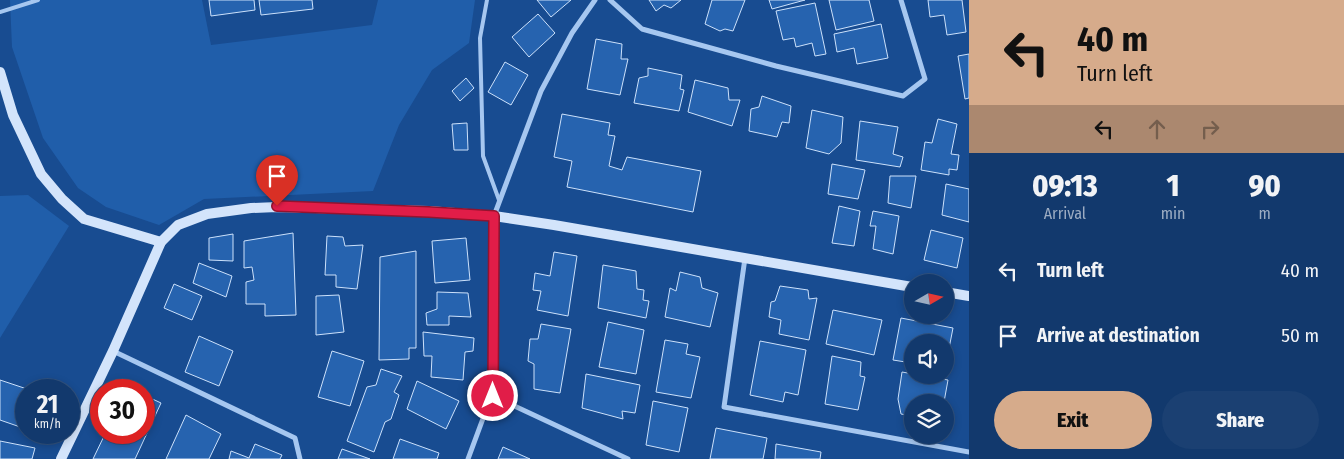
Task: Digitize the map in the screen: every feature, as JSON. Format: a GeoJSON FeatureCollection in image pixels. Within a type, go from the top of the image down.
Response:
{"type":"FeatureCollection","features":[{"type":"Feature","properties":{"kind":"street"},"geometry":{"type":"LineString","coordinates":[[468,459],[493,396],[494,216],[541,91],[572,34],[595,0]]}},
{"type":"Feature","properties":{"kind":"street"},"geometry":{"type":"LineString","coordinates":[[610,0],[642,29],[776,66],[903,96],[925,79],[901,0]]}},
{"type":"Feature","properties":{"kind":"street"},"geometry":{"type":"LineString","coordinates":[[0,72],[13,115],[41,174],[62,199],[84,219],[161,242]]}},
{"type":"Feature","properties":{"kind":"street"},"geometry":{"type":"LineString","coordinates":[[61,459],[113,350],[161,242],[178,226],[207,214],[277,206],[420,211],[494,216],[904,285]]}},
{"type":"Feature","properties":{"kind":"street"},"geometry":{"type":"LineString","coordinates":[[745,258],[724,407],[969,452]]}},
{"type":"Feature","properties":{"kind":"street"},"geometry":{"type":"LineString","coordinates":[[954,294],[969,296]]}},
{"type":"Feature","properties":{"kind":"street"},"geometry":{"type":"LineString","coordinates":[[113,350],[296,438],[300,459]]}},
{"type":"Feature","properties":{"kind":"street"},"geometry":{"type":"LineString","coordinates":[[493,396],[628,459]]}},
{"type":"Feature","properties":{"kind":"lane"},"geometry":{"type":"LineString","coordinates":[[0,12],[38,0]]}},
{"type":"Feature","properties":{"kind":"lane"},"geometry":{"type":"LineString","coordinates":[[487,0],[480,38],[483,156],[500,202]]}},
{"type":"Feature","properties":{"kind":"shaded area"},"geometry":{"type":"Polygon","coordinates":[[[10,0],[202,0],[211,45],[372,25],[378,0],[475,0],[469,43],[432,70],[399,125],[373,191],[204,199],[159,225],[106,207],[78,188],[43,138],[12,47],[10,0]]]}},
{"type":"Feature","properties":{"kind":"shaded area"},"geometry":{"type":"Polygon","coordinates":[[[28,195],[69,226],[0,338],[0,196],[28,195]]]}},
{"type":"Feature","properties":{"kind":"building"},"geometry":{"type":"Polygon","coordinates":[[[209,0],[254,0],[255,10],[211,16],[209,0]]]}},
{"type":"Feature","properties":{"kind":"building"},"geometry":{"type":"Polygon","coordinates":[[[259,0],[312,0],[313,9],[261,15],[259,0]]]}},
{"type":"Feature","properties":{"kind":"building"},"geometry":{"type":"Polygon","coordinates":[[[537,0],[571,0],[551,17],[537,0]]]}},
{"type":"Feature","properties":{"kind":"building"},"geometry":{"type":"Polygon","coordinates":[[[649,0],[681,0],[671,8],[664,5],[656,11],[649,0]]]}},
{"type":"Feature","properties":{"kind":"building"},"geometry":{"type":"Polygon","coordinates":[[[712,0],[745,0],[733,31],[725,29],[720,31],[705,24],[712,0]]]}},
{"type":"Feature","properties":{"kind":"building"},"geometry":{"type":"Polygon","coordinates":[[[769,0],[805,0],[772,9],[769,0]]]}},
{"type":"Feature","properties":{"kind":"building"},"geometry":{"type":"Polygon","coordinates":[[[829,0],[869,0],[874,21],[836,30],[829,0]]]}},
{"type":"Feature","properties":{"kind":"building"},"geometry":{"type":"Polygon","coordinates":[[[928,0],[962,0],[966,32],[947,35],[944,15],[930,17],[928,0]]]}},
{"type":"Feature","properties":{"kind":"building"},"geometry":{"type":"Polygon","coordinates":[[[815,3],[826,54],[815,56],[812,43],[796,47],[794,38],[783,40],[776,11],[815,3]]]}},
{"type":"Feature","properties":{"kind":"building"},"geometry":{"type":"Polygon","coordinates":[[[538,14],[555,33],[529,57],[512,37],[538,14]]]}},
{"type":"Feature","properties":{"kind":"building"},"geometry":{"type":"Polygon","coordinates":[[[881,24],[888,58],[857,64],[854,48],[837,52],[834,34],[881,24]]]}},
{"type":"Feature","properties":{"kind":"building"},"geometry":{"type":"Polygon","coordinates":[[[596,39],[622,44],[621,59],[628,59],[620,95],[587,89],[596,39]]]}},
{"type":"Feature","properties":{"kind":"building"},"geometry":{"type":"Polygon","coordinates":[[[969,54],[969,98],[965,99],[958,56],[969,54]]]}},
{"type":"Feature","properties":{"kind":"building"},"geometry":{"type":"Polygon","coordinates":[[[505,62],[528,75],[511,105],[488,92],[505,62]]]}},
{"type":"Feature","properties":{"kind":"building"},"geometry":{"type":"Polygon","coordinates":[[[648,68],[682,75],[680,89],[684,90],[679,111],[634,103],[639,78],[648,76],[648,68]]]}},
{"type":"Feature","properties":{"kind":"building"},"geometry":{"type":"Polygon","coordinates":[[[466,78],[474,88],[460,101],[452,91],[466,78]]]}},
{"type":"Feature","properties":{"kind":"building"},"geometry":{"type":"Polygon","coordinates":[[[695,80],[728,88],[729,100],[740,100],[732,126],[688,112],[695,80]]]}},
{"type":"Feature","properties":{"kind":"building"},"geometry":{"type":"Polygon","coordinates":[[[762,96],[791,106],[789,123],[782,122],[777,137],[749,131],[751,109],[759,107],[762,96]]]}},
{"type":"Feature","properties":{"kind":"building"},"geometry":{"type":"Polygon","coordinates":[[[812,110],[843,117],[841,143],[829,154],[806,148],[812,110]]]}},
{"type":"Feature","properties":{"kind":"building"},"geometry":{"type":"Polygon","coordinates":[[[562,114],[610,123],[608,135],[615,136],[609,166],[622,170],[627,157],[701,171],[693,212],[567,187],[572,161],[554,157],[562,114]]]}},
{"type":"Feature","properties":{"kind":"building"},"geometry":{"type":"Polygon","coordinates":[[[938,119],[957,124],[951,154],[959,155],[957,170],[949,169],[949,175],[921,170],[925,142],[932,143],[938,119]]]}},
{"type":"Feature","properties":{"kind":"building"},"geometry":{"type":"Polygon","coordinates":[[[860,121],[898,127],[893,154],[903,157],[900,167],[856,160],[860,121]]]}},
{"type":"Feature","properties":{"kind":"building"},"geometry":{"type":"Polygon","coordinates":[[[467,123],[468,150],[454,150],[452,124],[467,123]]]}},
{"type":"Feature","properties":{"kind":"building"},"geometry":{"type":"Polygon","coordinates":[[[832,164],[865,170],[858,199],[828,194],[832,164]]]}},
{"type":"Feature","properties":{"kind":"building"},"geometry":{"type":"Polygon","coordinates":[[[890,176],[916,176],[911,208],[888,203],[890,176]]]}},
{"type":"Feature","properties":{"kind":"building"},"geometry":{"type":"Polygon","coordinates":[[[946,184],[969,189],[969,222],[942,215],[946,184]]]}},
{"type":"Feature","properties":{"kind":"building"},"geometry":{"type":"Polygon","coordinates":[[[839,206],[860,211],[854,246],[832,243],[839,206]]]}},
{"type":"Feature","properties":{"kind":"building"},"geometry":{"type":"Polygon","coordinates":[[[873,211],[899,216],[893,254],[873,249],[876,226],[870,226],[873,211]]]}},
{"type":"Feature","properties":{"kind":"building"},"geometry":{"type":"Polygon","coordinates":[[[931,230],[963,238],[957,268],[924,260],[931,230]]]}},
{"type":"Feature","properties":{"kind":"building"},"geometry":{"type":"Polygon","coordinates":[[[293,233],[296,315],[265,316],[265,304],[246,304],[246,282],[254,280],[252,267],[244,268],[244,241],[293,233]]]}},
{"type":"Feature","properties":{"kind":"building"},"geometry":{"type":"Polygon","coordinates":[[[233,234],[233,261],[209,260],[209,238],[233,234]]]}},
{"type":"Feature","properties":{"kind":"building"},"geometry":{"type":"Polygon","coordinates":[[[327,236],[343,237],[345,246],[363,245],[357,289],[336,287],[336,275],[325,275],[327,236]]]}},
{"type":"Feature","properties":{"kind":"building"},"geometry":{"type":"Polygon","coordinates":[[[466,238],[470,280],[435,283],[432,241],[466,238]]]}},
{"type":"Feature","properties":{"kind":"building"},"geometry":{"type":"Polygon","coordinates":[[[416,251],[416,348],[409,348],[409,359],[379,360],[380,257],[416,251]]]}},
{"type":"Feature","properties":{"kind":"building"},"geometry":{"type":"Polygon","coordinates":[[[554,252],[577,256],[568,316],[537,310],[541,291],[533,290],[535,273],[550,276],[554,252]]]}},
{"type":"Feature","properties":{"kind":"building"},"geometry":{"type":"Polygon","coordinates":[[[199,263],[232,276],[226,297],[193,283],[199,263]]]}},
{"type":"Feature","properties":{"kind":"building"},"geometry":{"type":"Polygon","coordinates":[[[603,265],[636,271],[637,289],[644,290],[643,300],[649,301],[646,318],[598,308],[603,265]]]}},
{"type":"Feature","properties":{"kind":"building"},"geometry":{"type":"Polygon","coordinates":[[[680,272],[700,277],[702,288],[718,293],[710,327],[665,317],[670,288],[676,291],[680,272]]]}},
{"type":"Feature","properties":{"kind":"building"},"geometry":{"type":"Polygon","coordinates":[[[174,284],[202,296],[192,320],[164,308],[174,284]]]}},
{"type":"Feature","properties":{"kind":"building"},"geometry":{"type":"Polygon","coordinates":[[[780,286],[808,290],[809,299],[817,298],[809,340],[779,334],[781,320],[769,317],[771,302],[775,301],[780,286]]]}},
{"type":"Feature","properties":{"kind":"building"},"geometry":{"type":"Polygon","coordinates":[[[437,292],[468,293],[471,317],[449,316],[449,325],[427,325],[426,313],[437,309],[437,292]]]}},
{"type":"Feature","properties":{"kind":"building"},"geometry":{"type":"Polygon","coordinates":[[[339,295],[344,332],[316,335],[316,296],[339,295]]]}},
{"type":"Feature","properties":{"kind":"building"},"geometry":{"type":"Polygon","coordinates":[[[833,310],[882,320],[874,355],[826,344],[833,310]]]}},
{"type":"Feature","properties":{"kind":"building"},"geometry":{"type":"Polygon","coordinates":[[[901,318],[904,319],[904,324],[932,324],[953,328],[952,334],[904,334],[904,362],[893,360],[901,318]]]}},
{"type":"Feature","properties":{"kind":"building"},"geometry":{"type":"Polygon","coordinates":[[[608,322],[644,330],[636,374],[599,367],[608,322]]]}},
{"type":"Feature","properties":{"kind":"building"},"geometry":{"type":"Polygon","coordinates":[[[541,324],[571,329],[560,393],[534,389],[534,364],[528,361],[530,339],[538,339],[541,324]]]}},
{"type":"Feature","properties":{"kind":"building"},"geometry":{"type":"Polygon","coordinates":[[[423,332],[474,338],[473,351],[465,352],[463,380],[431,377],[432,356],[424,356],[423,332]]]}},
{"type":"Feature","properties":{"kind":"building"},"geometry":{"type":"Polygon","coordinates":[[[199,336],[233,351],[219,386],[185,372],[199,336]]]}},
{"type":"Feature","properties":{"kind":"building"},"geometry":{"type":"Polygon","coordinates":[[[665,340],[688,344],[686,354],[700,357],[691,398],[656,392],[665,340]]]}},
{"type":"Feature","properties":{"kind":"building"},"geometry":{"type":"Polygon","coordinates":[[[760,341],[806,350],[798,395],[785,392],[783,402],[750,395],[760,341]]]}},
{"type":"Feature","properties":{"kind":"building"},"geometry":{"type":"Polygon","coordinates":[[[332,351],[364,361],[350,406],[318,397],[332,351]]]}},
{"type":"Feature","properties":{"kind":"building"},"geometry":{"type":"Polygon","coordinates":[[[832,356],[861,362],[860,376],[865,377],[858,410],[825,404],[832,356]]]}},
{"type":"Feature","properties":{"kind":"building"},"geometry":{"type":"Polygon","coordinates":[[[381,369],[402,376],[394,392],[399,395],[391,419],[385,422],[374,452],[347,441],[367,387],[376,385],[381,369]]]}},
{"type":"Feature","properties":{"kind":"building"},"geometry":{"type":"Polygon","coordinates":[[[902,372],[904,372],[904,384],[947,384],[945,394],[904,394],[904,415],[901,414],[898,399],[902,372]]]}},
{"type":"Feature","properties":{"kind":"building"},"geometry":{"type":"Polygon","coordinates":[[[586,374],[640,385],[635,413],[622,411],[623,419],[582,408],[586,374]]]}},
{"type":"Feature","properties":{"kind":"building"},"geometry":{"type":"Polygon","coordinates":[[[0,380],[15,385],[15,425],[0,420],[0,380]]]}},
{"type":"Feature","properties":{"kind":"building"},"geometry":{"type":"Polygon","coordinates":[[[417,381],[459,401],[446,429],[407,409],[417,381]]]}},
{"type":"Feature","properties":{"kind":"building"},"geometry":{"type":"Polygon","coordinates":[[[155,400],[161,403],[155,416],[155,400]]]}},
{"type":"Feature","properties":{"kind":"building"},"geometry":{"type":"Polygon","coordinates":[[[653,401],[688,408],[679,452],[646,445],[653,401]]]}},
{"type":"Feature","properties":{"kind":"building"},"geometry":{"type":"Polygon","coordinates":[[[186,415],[221,434],[209,459],[166,459],[186,415]]]}},
{"type":"Feature","properties":{"kind":"building"},"geometry":{"type":"Polygon","coordinates":[[[716,428],[767,438],[763,459],[710,459],[716,428]]]}},
{"type":"Feature","properties":{"kind":"building"},"geometry":{"type":"Polygon","coordinates":[[[400,439],[439,453],[437,459],[393,459],[400,439]]]}},
{"type":"Feature","properties":{"kind":"building"},"geometry":{"type":"Polygon","coordinates":[[[0,441],[35,448],[32,459],[0,459],[0,441]]]}},
{"type":"Feature","properties":{"kind":"building"},"geometry":{"type":"Polygon","coordinates":[[[100,444],[142,444],[135,459],[93,459],[100,444]]]}},
{"type":"Feature","properties":{"kind":"building"},"geometry":{"type":"Polygon","coordinates":[[[255,444],[282,455],[280,459],[229,459],[231,451],[249,458],[255,444]]]}},
{"type":"Feature","properties":{"kind":"building"},"geometry":{"type":"Polygon","coordinates":[[[776,444],[821,452],[820,459],[775,459],[776,444]]]}},
{"type":"Feature","properties":{"kind":"building"},"geometry":{"type":"Polygon","coordinates":[[[503,447],[530,459],[498,459],[503,447]]]}},
{"type":"Feature","properties":{"kind":"building"},"geometry":{"type":"Polygon","coordinates":[[[342,449],[370,459],[338,459],[342,449]]]}},
{"type":"Feature","properties":{"kind":"route"},"geometry":{"type":"LineString","coordinates":[[277,206],[494,216],[493,396]]}}]}
